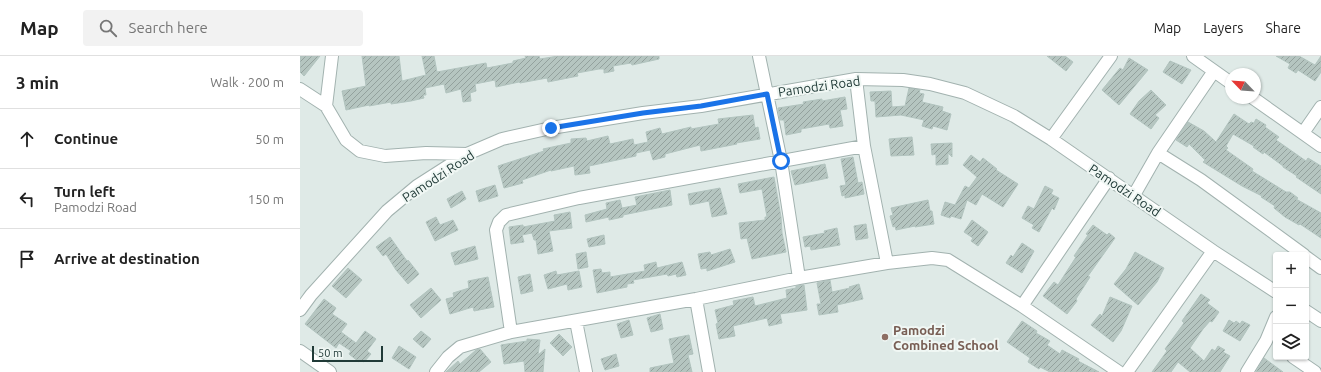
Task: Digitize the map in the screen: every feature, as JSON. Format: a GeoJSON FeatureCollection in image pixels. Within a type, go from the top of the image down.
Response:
{"type":"FeatureCollection","features":[{"type":"Feature","properties":{"kind":"street"},"geometry":{"type":"LineString","coordinates":[[326,106],[332,56]]}},
{"type":"Feature","properties":{"kind":"street"},"geometry":{"type":"LineString","coordinates":[[759,56],[781,161],[799,278]]}},
{"type":"Feature","properties":{"kind":"street"},"geometry":{"type":"LineString","coordinates":[[1050,139],[1111,56]]}},
{"type":"Feature","properties":{"kind":"street"},"geometry":{"type":"LineString","coordinates":[[1193,56],[1225,79]]}},
{"type":"Feature","properties":{"kind":"street"},"geometry":{"type":"LineString","coordinates":[[1134,196],[1158,153],[1214,71]]}},
{"type":"Feature","properties":{"kind":"street"},"geometry":{"type":"LineString","coordinates":[[856,79],[864,146],[887,263]]}},
{"type":"Feature","properties":{"kind":"street","name":"Pamodzi Road"},"geometry":{"type":"LineString","coordinates":[[300,310],[311,295],[387,211],[417,186],[467,154],[502,139],[551,128],[643,113],[701,106],[856,79],[903,80],[923,83],[965,93],[1014,116],[1109,178],[1213,251],[1273,290]]}},
{"type":"Feature","properties":{"kind":"street"},"geometry":{"type":"LineString","coordinates":[[300,89],[326,106],[346,140],[360,151],[385,156],[467,154]]}},
{"type":"Feature","properties":{"kind":"street"},"geometry":{"type":"LineString","coordinates":[[1261,104],[1321,146]]}},
{"type":"Feature","properties":{"kind":"street"},"geometry":{"type":"LineString","coordinates":[[1303,133],[1321,107]]}},
{"type":"Feature","properties":{"kind":"street"},"geometry":{"type":"LineString","coordinates":[[511,332],[496,230],[499,222],[506,215],[579,198],[686,180],[864,146]]}},
{"type":"Feature","properties":{"kind":"street"},"geometry":{"type":"LineString","coordinates":[[1158,153],[1201,180],[1300,252]]}},
{"type":"Feature","properties":{"kind":"street"},"geometry":{"type":"LineString","coordinates":[[1022,306],[1109,178]]}},
{"type":"Feature","properties":{"kind":"street"},"geometry":{"type":"LineString","coordinates":[[1127,372],[1213,251]]}},
{"type":"Feature","properties":{"kind":"street"},"geometry":{"type":"LineString","coordinates":[[436,372],[448,357],[460,347],[511,332],[696,299],[799,278],[887,263],[932,258],[948,260],[1022,306],[1119,372]]}},
{"type":"Feature","properties":{"kind":"street"},"geometry":{"type":"LineString","coordinates":[[1309,259],[1321,268]]}},
{"type":"Feature","properties":{"kind":"street"},"geometry":{"type":"LineString","coordinates":[[696,299],[709,372]]}},
{"type":"Feature","properties":{"kind":"street"},"geometry":{"type":"LineString","coordinates":[[1309,313],[1321,321]]}},
{"type":"Feature","properties":{"kind":"street"},"geometry":{"type":"LineString","coordinates":[[576,321],[586,372]]}},
{"type":"Feature","properties":{"kind":"street"},"geometry":{"type":"LineString","coordinates":[[1247,372],[1271,344],[1275,324]]}},
{"type":"Feature","properties":{"kind":"street"},"geometry":{"type":"LineString","coordinates":[[300,351],[330,372]]}},
{"type":"Feature","properties":{"kind":"street"},"geometry":{"type":"LineString","coordinates":[[1297,360],[1315,372]]}},
{"type":"Feature","properties":{"kind":"building"},"geometry":{"type":"Polygon","coordinates":[[[300,56],[320,56],[304,76],[300,72],[300,56]]]}},
{"type":"Feature","properties":{"kind":"building"},"geometry":{"type":"Polygon","coordinates":[[[362,56],[399,56],[402,81],[426,75],[422,56],[434,56],[437,72],[486,63],[487,68],[513,63],[513,61],[526,58],[525,56],[539,56],[540,59],[558,56],[659,56],[659,59],[632,65],[631,63],[613,66],[614,71],[604,73],[604,69],[599,69],[577,73],[578,76],[548,82],[547,78],[496,87],[495,80],[475,84],[476,91],[470,93],[471,101],[463,102],[461,89],[446,93],[444,84],[425,88],[426,95],[423,95],[424,98],[391,104],[391,102],[369,105],[346,110],[342,91],[366,86],[362,56]]]}},
{"type":"Feature","properties":{"kind":"building"},"geometry":{"type":"Polygon","coordinates":[[[1047,56],[1065,56],[1073,62],[1066,71],[1047,56]]]}},
{"type":"Feature","properties":{"kind":"building"},"geometry":{"type":"Polygon","coordinates":[[[1276,56],[1299,56],[1315,65],[1321,56],[1321,72],[1315,81],[1298,70],[1296,73],[1288,68],[1290,64],[1276,56]]]}},
{"type":"Feature","properties":{"kind":"building"},"geometry":{"type":"Polygon","coordinates":[[[1129,58],[1148,70],[1119,105],[1102,90],[1120,68],[1123,70],[1129,58]]]}},
{"type":"Feature","properties":{"kind":"building"},"geometry":{"type":"Polygon","coordinates":[[[1170,61],[1191,70],[1182,84],[1163,72],[1170,61]]]}},
{"type":"Feature","properties":{"kind":"building"},"geometry":{"type":"Polygon","coordinates":[[[909,88],[920,90],[919,93],[924,94],[922,102],[943,107],[942,111],[951,114],[947,130],[933,126],[932,129],[922,126],[924,120],[901,115],[876,117],[875,101],[871,101],[870,92],[891,91],[892,107],[905,106],[909,88]]]}},
{"type":"Feature","properties":{"kind":"building"},"geometry":{"type":"Polygon","coordinates":[[[1151,90],[1166,105],[1155,115],[1159,118],[1151,129],[1130,114],[1139,101],[1151,90]]]}},
{"type":"Feature","properties":{"kind":"building"},"geometry":{"type":"Polygon","coordinates":[[[845,97],[847,109],[840,110],[843,126],[830,128],[829,124],[801,129],[801,132],[786,135],[784,120],[780,120],[778,108],[804,104],[803,102],[822,99],[822,101],[845,97]]]}},
{"type":"Feature","properties":{"kind":"building"},"geometry":{"type":"Polygon","coordinates":[[[1234,114],[1249,124],[1251,122],[1254,123],[1256,119],[1266,125],[1265,127],[1279,137],[1276,140],[1306,161],[1308,158],[1321,166],[1321,194],[1264,152],[1263,154],[1253,147],[1254,146],[1233,134],[1226,146],[1228,148],[1226,150],[1253,169],[1252,171],[1286,192],[1290,192],[1298,198],[1296,199],[1321,213],[1321,238],[1300,224],[1299,225],[1285,217],[1274,208],[1275,206],[1261,197],[1262,196],[1242,186],[1203,162],[1205,160],[1189,144],[1187,147],[1176,140],[1188,122],[1204,131],[1216,142],[1234,114]]]}},
{"type":"Feature","properties":{"kind":"building"},"geometry":{"type":"Polygon","coordinates":[[[753,115],[755,128],[758,127],[760,139],[736,143],[737,144],[701,151],[700,145],[665,154],[665,157],[653,160],[650,150],[636,153],[636,156],[589,166],[590,173],[575,175],[574,166],[551,170],[522,180],[523,183],[504,188],[498,166],[544,151],[543,149],[571,143],[571,139],[586,138],[587,141],[608,136],[610,144],[633,139],[634,145],[648,142],[646,132],[660,128],[662,134],[691,127],[691,129],[719,124],[718,119],[753,115]]]}},
{"type":"Feature","properties":{"kind":"building"},"geometry":{"type":"Polygon","coordinates":[[[912,137],[914,155],[891,156],[889,139],[912,137]]]}},
{"type":"Feature","properties":{"kind":"building"},"geometry":{"type":"Polygon","coordinates":[[[952,143],[952,157],[948,153],[948,164],[936,165],[936,154],[932,155],[931,144],[952,143]]]}},
{"type":"Feature","properties":{"kind":"building"},"geometry":{"type":"Polygon","coordinates":[[[971,155],[980,162],[983,158],[997,169],[996,170],[1018,184],[1003,207],[982,194],[976,205],[967,200],[961,219],[941,215],[945,202],[955,205],[965,186],[969,188],[977,177],[963,165],[971,155]]]}},
{"type":"Feature","properties":{"kind":"building"},"geometry":{"type":"Polygon","coordinates":[[[853,157],[858,183],[862,182],[864,194],[845,198],[845,195],[842,196],[840,186],[846,185],[841,159],[853,157]]]}},
{"type":"Feature","properties":{"kind":"building"},"geometry":{"type":"Polygon","coordinates":[[[825,164],[828,178],[795,185],[791,171],[825,164]]]}},
{"type":"Feature","properties":{"kind":"building"},"geometry":{"type":"Polygon","coordinates":[[[774,177],[786,252],[752,259],[747,238],[741,239],[739,223],[765,220],[765,217],[767,217],[762,189],[740,193],[738,184],[774,177]]]}},
{"type":"Feature","properties":{"kind":"building"},"geometry":{"type":"Polygon","coordinates":[[[495,185],[498,196],[479,202],[476,191],[495,185]]]}},
{"type":"Feature","properties":{"kind":"building"},"geometry":{"type":"Polygon","coordinates":[[[1045,186],[1053,190],[1051,194],[1059,198],[1054,210],[1052,208],[1039,232],[1032,228],[1034,225],[1022,218],[1028,206],[1034,209],[1045,186]]]}},
{"type":"Feature","properties":{"kind":"building"},"geometry":{"type":"Polygon","coordinates":[[[720,188],[727,214],[712,217],[709,201],[690,205],[688,194],[720,188]]]}},
{"type":"Feature","properties":{"kind":"building"},"geometry":{"type":"Polygon","coordinates":[[[670,190],[672,205],[623,215],[623,217],[609,220],[609,217],[586,222],[585,215],[607,209],[606,203],[620,200],[622,208],[637,205],[635,197],[670,190]]]}},
{"type":"Feature","properties":{"kind":"building"},"geometry":{"type":"Polygon","coordinates":[[[462,191],[466,199],[451,208],[447,199],[462,191]]]}},
{"type":"Feature","properties":{"kind":"building"},"geometry":{"type":"Polygon","coordinates":[[[928,200],[930,211],[932,211],[934,224],[896,230],[895,226],[893,227],[890,216],[893,215],[891,208],[928,200]]]}},
{"type":"Feature","properties":{"kind":"building"},"geometry":{"type":"Polygon","coordinates":[[[570,212],[572,228],[549,231],[553,251],[538,254],[536,240],[534,240],[532,233],[522,235],[524,242],[511,244],[509,227],[523,225],[523,227],[555,221],[554,215],[570,212]]]}},
{"type":"Feature","properties":{"kind":"building"},"geometry":{"type":"Polygon","coordinates":[[[436,217],[440,225],[453,220],[458,230],[435,241],[426,222],[436,217]]]}},
{"type":"Feature","properties":{"kind":"building"},"geometry":{"type":"Polygon","coordinates":[[[972,220],[988,232],[978,246],[971,241],[973,238],[964,232],[972,220]]]}},
{"type":"Feature","properties":{"kind":"building"},"geometry":{"type":"Polygon","coordinates":[[[866,224],[868,238],[856,240],[854,226],[866,224]]]}},
{"type":"Feature","properties":{"kind":"building"},"geometry":{"type":"Polygon","coordinates":[[[1093,225],[1107,235],[1109,233],[1115,238],[1088,276],[1090,277],[1076,299],[1077,301],[1067,314],[1043,296],[1054,282],[1058,285],[1076,257],[1074,256],[1088,235],[1086,234],[1093,225]]]}},
{"type":"Feature","properties":{"kind":"building"},"geometry":{"type":"Polygon","coordinates":[[[837,228],[840,245],[811,250],[810,246],[805,247],[803,237],[825,233],[824,231],[837,228]]]}},
{"type":"Feature","properties":{"kind":"building"},"geometry":{"type":"Polygon","coordinates":[[[604,235],[605,244],[589,247],[587,239],[604,235]]]}},
{"type":"Feature","properties":{"kind":"building"},"geometry":{"type":"Polygon","coordinates":[[[390,237],[407,261],[408,260],[419,274],[408,284],[396,270],[386,254],[383,256],[376,247],[390,237]]]}},
{"type":"Feature","properties":{"kind":"building"},"geometry":{"type":"Polygon","coordinates":[[[1022,243],[1034,251],[1022,273],[1006,263],[1011,255],[1013,257],[1022,243]]]}},
{"type":"Feature","properties":{"kind":"building"},"geometry":{"type":"Polygon","coordinates":[[[475,246],[478,259],[455,265],[451,253],[475,246]]]}},
{"type":"Feature","properties":{"kind":"building"},"geometry":{"type":"Polygon","coordinates":[[[730,249],[735,262],[707,271],[707,268],[701,269],[698,254],[710,252],[711,255],[730,249]]]}},
{"type":"Feature","properties":{"kind":"building"},"geometry":{"type":"Polygon","coordinates":[[[586,252],[588,267],[578,269],[576,254],[586,252]]]}},
{"type":"Feature","properties":{"kind":"building"},"geometry":{"type":"Polygon","coordinates":[[[1135,252],[1164,268],[1157,282],[1138,305],[1114,284],[1126,269],[1135,252]]]}},
{"type":"Feature","properties":{"kind":"building"},"geometry":{"type":"Polygon","coordinates":[[[656,262],[657,268],[682,262],[686,275],[677,277],[676,274],[668,276],[667,274],[633,280],[634,283],[627,284],[627,287],[597,293],[593,270],[601,269],[602,273],[610,272],[610,277],[645,271],[644,265],[656,262]]]}},
{"type":"Feature","properties":{"kind":"building"},"geometry":{"type":"Polygon","coordinates":[[[348,268],[362,280],[346,298],[332,286],[348,268]]]}},
{"type":"Feature","properties":{"kind":"building"},"geometry":{"type":"Polygon","coordinates":[[[556,271],[557,275],[579,271],[582,287],[568,290],[567,284],[548,289],[544,275],[556,271]]]}},
{"type":"Feature","properties":{"kind":"building"},"geometry":{"type":"Polygon","coordinates":[[[530,274],[533,291],[521,294],[518,277],[530,274]]]}},
{"type":"Feature","properties":{"kind":"building"},"geometry":{"type":"Polygon","coordinates":[[[488,277],[494,307],[474,311],[473,307],[450,314],[446,299],[454,297],[453,293],[469,288],[468,281],[488,277]]]}},
{"type":"Feature","properties":{"kind":"building"},"geometry":{"type":"Polygon","coordinates":[[[830,280],[832,292],[850,288],[849,287],[859,284],[863,299],[837,305],[838,312],[819,315],[817,304],[821,304],[817,283],[830,280]]]}},
{"type":"Feature","properties":{"kind":"building"},"geometry":{"type":"Polygon","coordinates":[[[804,285],[807,310],[780,314],[782,323],[769,326],[767,318],[733,326],[735,336],[719,339],[715,310],[734,305],[733,301],[753,297],[755,306],[787,298],[786,290],[804,285]]]}},
{"type":"Feature","properties":{"kind":"building"},"geometry":{"type":"Polygon","coordinates":[[[431,288],[441,300],[421,318],[410,305],[431,288]]]}},
{"type":"Feature","properties":{"kind":"building"},"geometry":{"type":"Polygon","coordinates":[[[1201,294],[1210,300],[1207,303],[1219,312],[1212,322],[1210,321],[1203,329],[1190,348],[1204,361],[1212,349],[1215,351],[1218,346],[1225,350],[1223,352],[1230,356],[1220,372],[1190,372],[1178,362],[1171,372],[1152,372],[1167,351],[1165,349],[1184,323],[1182,321],[1201,294]]]}},
{"type":"Feature","properties":{"kind":"building"},"geometry":{"type":"Polygon","coordinates":[[[1110,297],[1132,306],[1121,331],[1113,342],[1091,325],[1100,314],[1102,316],[1110,297]]]}},
{"type":"Feature","properties":{"kind":"building"},"geometry":{"type":"Polygon","coordinates":[[[324,299],[336,308],[332,314],[347,324],[341,332],[356,343],[365,331],[376,339],[367,351],[371,354],[364,362],[361,360],[359,362],[349,354],[351,351],[339,343],[336,348],[305,324],[324,299]]]}},
{"type":"Feature","properties":{"kind":"building"},"geometry":{"type":"Polygon","coordinates":[[[660,314],[663,329],[651,332],[647,318],[660,314]]]}},
{"type":"Feature","properties":{"kind":"building"},"geometry":{"type":"Polygon","coordinates":[[[629,320],[633,335],[621,338],[617,324],[629,320]]]}},
{"type":"Feature","properties":{"kind":"building"},"geometry":{"type":"Polygon","coordinates":[[[1229,320],[1234,323],[1236,321],[1240,324],[1242,321],[1250,325],[1240,341],[1223,331],[1229,320]]]}},
{"type":"Feature","properties":{"kind":"building"},"geometry":{"type":"Polygon","coordinates":[[[1022,321],[1037,331],[1036,333],[1050,341],[1047,345],[1060,354],[1062,350],[1079,359],[1078,361],[1099,372],[1050,372],[1040,367],[1039,369],[1028,362],[1030,358],[1007,342],[1022,321]]]}},
{"type":"Feature","properties":{"kind":"building"},"geometry":{"type":"Polygon","coordinates":[[[421,331],[431,339],[423,348],[413,339],[421,331]]]}},
{"type":"Feature","properties":{"kind":"building"},"geometry":{"type":"Polygon","coordinates":[[[559,334],[572,347],[563,356],[550,343],[559,334]]]}},
{"type":"Feature","properties":{"kind":"building"},"geometry":{"type":"Polygon","coordinates":[[[689,335],[693,354],[688,355],[692,372],[650,372],[650,368],[674,363],[669,339],[689,335]]]}},
{"type":"Feature","properties":{"kind":"building"},"geometry":{"type":"Polygon","coordinates":[[[527,339],[540,340],[538,355],[545,349],[543,372],[525,372],[524,361],[504,364],[501,345],[527,341],[527,339]]]}},
{"type":"Feature","properties":{"kind":"building"},"geometry":{"type":"Polygon","coordinates":[[[399,346],[416,357],[409,369],[392,358],[399,346]]]}},
{"type":"Feature","properties":{"kind":"building"},"geometry":{"type":"Polygon","coordinates":[[[480,349],[491,362],[479,372],[446,372],[458,361],[460,364],[476,350],[480,349]]]}},
{"type":"Feature","properties":{"kind":"building"},"geometry":{"type":"Polygon","coordinates":[[[616,354],[619,366],[605,370],[601,359],[616,354]]]}},
{"type":"Feature","properties":{"kind":"building"},"geometry":{"type":"Polygon","coordinates":[[[1264,358],[1283,372],[1256,372],[1264,358]]]}},
{"type":"Feature","properties":{"kind":"place","name":"Pamodzi Combined School"},"geometry":{"type":"Point","coordinates":[885,337]}},
{"type":"Feature","properties":{"kind":"route"},"geometry":{"type":"LineString","coordinates":[[551,128],[643,113],[701,106],[767,94],[781,161]]}}]}
